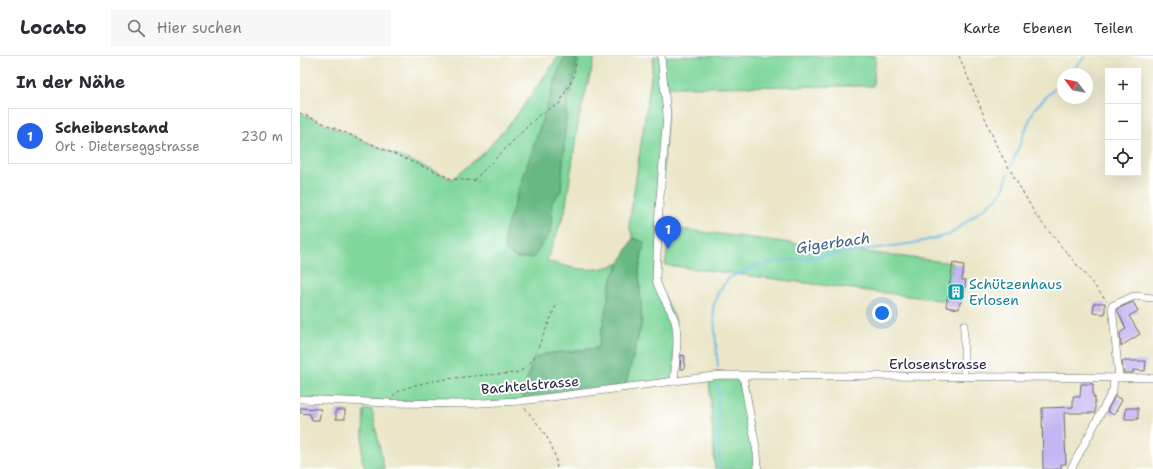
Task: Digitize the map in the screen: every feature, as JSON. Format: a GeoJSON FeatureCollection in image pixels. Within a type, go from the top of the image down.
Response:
{"type":"FeatureCollection","features":[{"type":"Feature","properties":{"kind":"street"},"geometry":{"type":"LineString","coordinates":[[661,56],[667,115],[659,209],[656,279],[658,289],[675,319],[676,335],[674,381]]}},
{"type":"Feature","properties":{"kind":"street"},"geometry":{"type":"LineString","coordinates":[[1071,469],[1113,390],[1116,378],[1112,306],[1134,296],[1153,298]]}},
{"type":"Feature","properties":{"kind":"street"},"geometry":{"type":"LineString","coordinates":[[964,325],[964,377]]}},
{"type":"Feature","properties":{"kind":"street","name":"Bachtelstrasse"},"geometry":{"type":"LineString","coordinates":[[300,399],[390,403],[462,404],[521,401],[709,376],[761,376]]}},
{"type":"Feature","properties":{"kind":"street"},"geometry":{"type":"LineString","coordinates":[[743,376],[757,453],[758,469]]}},
{"type":"Feature","properties":{"kind":"street","name":"Erlosenstrasse"},"geometry":{"type":"LineString","coordinates":[[761,376],[1153,378]]}},
{"type":"Feature","properties":{"kind":"path"},"geometry":{"type":"LineString","coordinates":[[474,181],[539,115],[559,104],[564,98],[574,76],[577,56]]}},
{"type":"Feature","properties":{"kind":"path"},"geometry":{"type":"LineString","coordinates":[[959,56],[998,149],[1037,217],[1112,306]]}},
{"type":"Feature","properties":{"kind":"path"},"geometry":{"type":"LineString","coordinates":[[300,113],[452,179],[479,181]]}},
{"type":"Feature","properties":{"kind":"path"},"geometry":{"type":"LineString","coordinates":[[390,403],[396,392],[403,389],[445,379],[516,373],[526,368],[533,359],[556,306]]}},
{"type":"Feature","properties":{"kind":"path"},"geometry":{"type":"LineString","coordinates":[[521,401],[543,428],[552,443],[557,469]]}},
{"type":"Feature","properties":{"kind":"green space"},"geometry":{"type":"Polygon","coordinates":[[[559,56],[595,56],[579,118],[565,211],[547,261],[584,269],[601,268],[620,263],[612,278],[599,348],[545,354],[521,401],[462,404],[300,399],[300,113],[452,179],[485,152],[516,116],[559,56]]]}},
{"type":"Feature","properties":{"kind":"green space"},"geometry":{"type":"Polygon","coordinates":[[[566,56],[577,56],[576,71],[567,105],[561,191],[552,202],[551,231],[533,258],[516,258],[504,249],[505,232],[560,66],[566,56]]]}},
{"type":"Feature","properties":{"kind":"green space"},"geometry":{"type":"Polygon","coordinates":[[[654,56],[876,56],[873,86],[664,87],[667,115],[656,279],[675,319],[674,381],[625,387],[642,322],[639,271],[644,242],[633,238],[629,225],[654,56]]]}},
{"type":"Feature","properties":{"kind":"green space"},"geometry":{"type":"Polygon","coordinates":[[[671,228],[953,263],[947,301],[665,265],[671,228]]]}},
{"type":"Feature","properties":{"kind":"green space"},"geometry":{"type":"Polygon","coordinates":[[[633,238],[644,242],[639,271],[642,322],[625,387],[521,401],[533,359],[545,354],[598,348],[612,278],[633,238]]]}},
{"type":"Feature","properties":{"kind":"green space"},"geometry":{"type":"Polygon","coordinates":[[[709,376],[743,376],[758,469],[715,469],[709,376]]]}},
{"type":"Feature","properties":{"kind":"green space"},"geometry":{"type":"Polygon","coordinates":[[[364,410],[372,410],[384,469],[366,469],[362,459],[364,410]]]}},
{"type":"Feature","properties":{"kind":"building","name":"Schützenhaus Erlosen"},"geometry":{"type":"Polygon","coordinates":[[[953,263],[964,265],[962,280],[966,280],[962,303],[960,302],[959,309],[946,307],[953,263]]]}},
{"type":"Feature","properties":{"kind":"building"},"geometry":{"type":"Polygon","coordinates":[[[1133,302],[1138,311],[1129,316],[1140,334],[1121,346],[1120,333],[1126,329],[1117,309],[1133,302]]]}},
{"type":"Feature","properties":{"kind":"building"},"geometry":{"type":"Polygon","coordinates":[[[1094,303],[1105,303],[1105,314],[1093,313],[1094,303]]]}},
{"type":"Feature","properties":{"kind":"building"},"geometry":{"type":"Polygon","coordinates":[[[681,355],[685,356],[684,369],[680,369],[681,355]]]}},
{"type":"Feature","properties":{"kind":"building"},"geometry":{"type":"Polygon","coordinates":[[[1122,361],[1146,361],[1145,371],[1133,370],[1133,373],[1124,373],[1122,361]]]}},
{"type":"Feature","properties":{"kind":"building"},"geometry":{"type":"Polygon","coordinates":[[[1081,384],[1093,384],[1095,413],[1064,413],[1066,464],[1061,464],[1061,469],[1043,469],[1042,408],[1073,407],[1073,396],[1080,397],[1081,384]]]}},
{"type":"Feature","properties":{"kind":"building"},"geometry":{"type":"Polygon","coordinates":[[[1115,396],[1122,400],[1114,415],[1107,411],[1115,396]]]}},
{"type":"Feature","properties":{"kind":"building"},"geometry":{"type":"Polygon","coordinates":[[[300,408],[321,409],[319,420],[312,420],[310,414],[300,413],[300,408]]]}},
{"type":"Feature","properties":{"kind":"building"},"geometry":{"type":"Polygon","coordinates":[[[1126,408],[1138,408],[1138,419],[1125,419],[1126,408]]]}},
{"type":"Feature","properties":{"kind":"building"},"geometry":{"type":"Polygon","coordinates":[[[336,410],[345,410],[345,419],[336,419],[336,410]]]}},
{"type":"Feature","properties":{"kind":"waterway","name":"Gigerbach"},"geometry":{"type":"LineString","coordinates":[[1074,68],[1086,56]]}},
{"type":"Feature","properties":{"kind":"waterway","name":"Gigerbach"},"geometry":{"type":"LineString","coordinates":[[1011,166],[1034,109],[1057,86]]}},
{"type":"Feature","properties":{"kind":"waterway","name":"Gigerbach"},"geometry":{"type":"LineString","coordinates":[[718,367],[713,308],[718,292],[729,278],[761,264],[914,243],[949,235],[997,198],[1004,188],[1008,174]]}},
{"type":"Feature","properties":{"kind":"waterway","name":"Gigerbach"},"geometry":{"type":"LineString","coordinates":[[718,385],[719,469]]}},
{"type":"Feature","properties":{"kind":"place","name":"Scheibenstand"},"geometry":{"type":"Point","coordinates":[668,249]}},
{"type":"Feature","properties":{"kind":"place","name":"Schützenhaus Erlosen"},"geometry":{"type":"Point","coordinates":[956,292]}}]}
